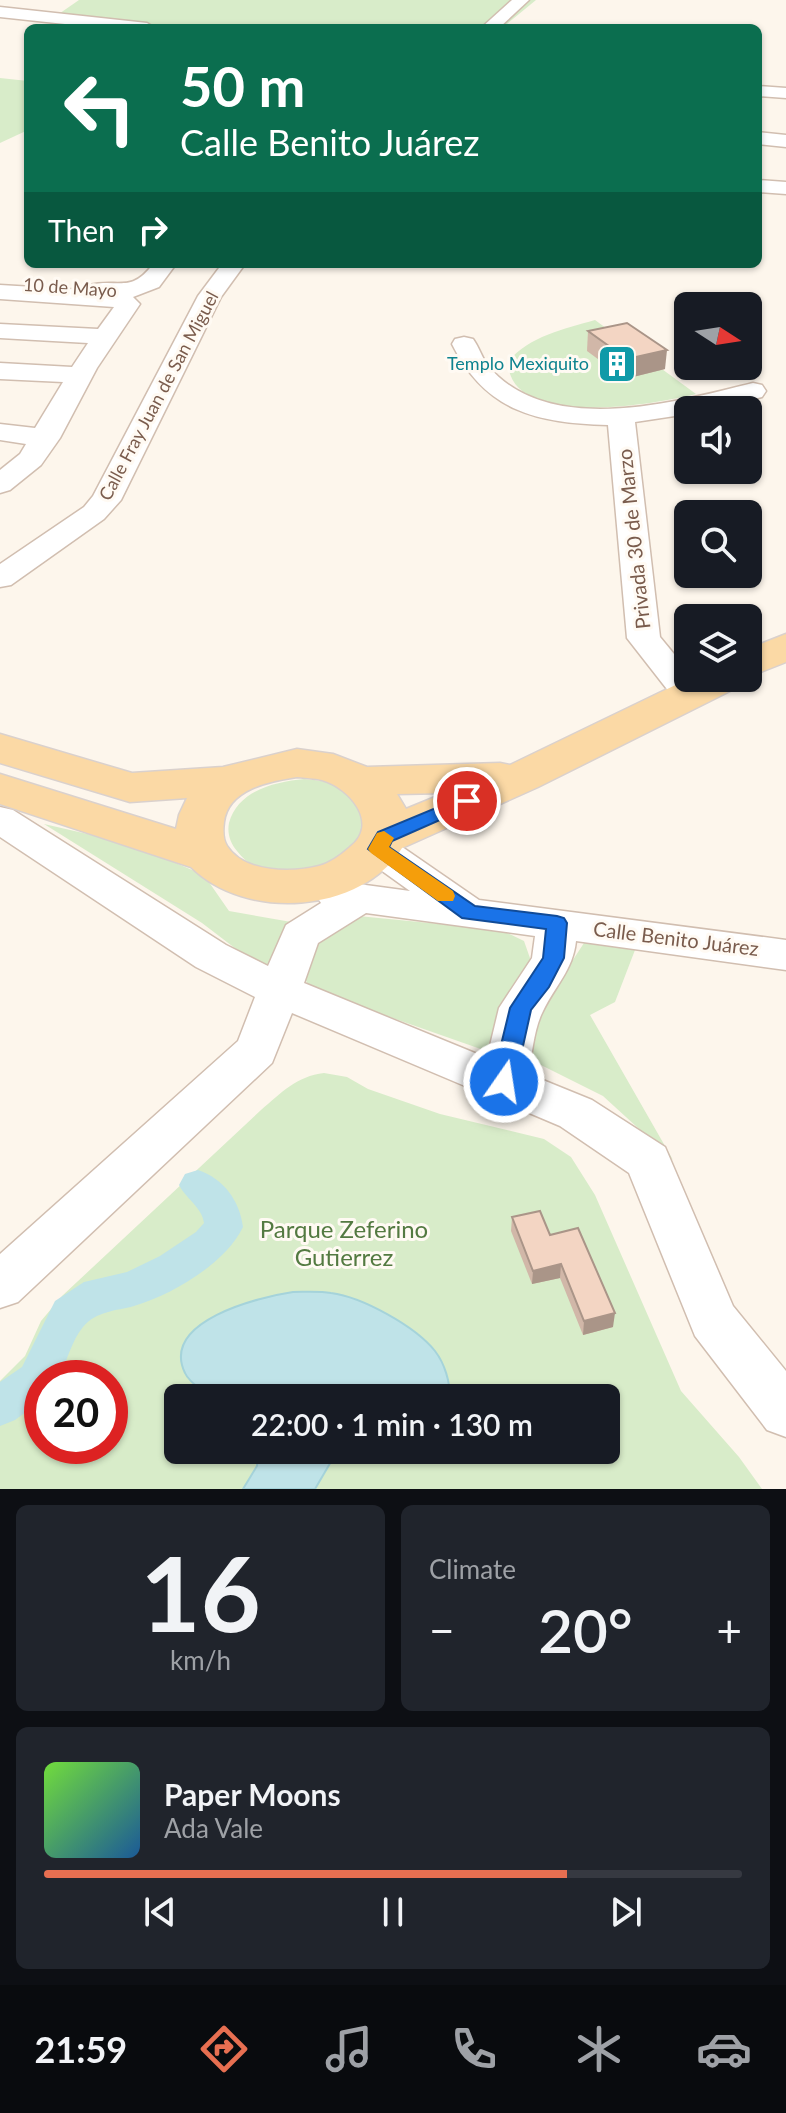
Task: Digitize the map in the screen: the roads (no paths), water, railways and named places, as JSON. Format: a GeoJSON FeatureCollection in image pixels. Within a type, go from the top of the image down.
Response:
{"type":"FeatureCollection","features":[{"type":"Feature","properties":{"kind":"main road"},"geometry":{"type":"LineString","coordinates":[[762,658],[786,646]]}},
{"type":"Feature","properties":{"kind":"main road"},"geometry":{"type":"LineString","coordinates":[[0,788],[208,856],[236,877],[278,887],[319,884],[354,870],[381,843],[694,692]]}},
{"type":"Feature","properties":{"kind":"main road"},"geometry":{"type":"LineString","coordinates":[[0,748],[130,788],[230,781],[262,768],[297,763],[332,768],[361,781],[379,797],[386,816],[381,843]]}},
{"type":"Feature","properties":{"kind":"main road"},"geometry":{"type":"LineString","coordinates":[[361,781],[522,777]]}},
{"type":"Feature","properties":{"kind":"main road"},"geometry":{"type":"LineString","coordinates":[[208,856],[198,829],[206,803],[230,781]]}},
{"type":"Feature","properties":{"kind":"street"},"geometry":{"type":"LineString","coordinates":[[41,17],[65,0]]}},
{"type":"Feature","properties":{"kind":"street"},"geometry":{"type":"LineString","coordinates":[[494,24],[521,0]]}},
{"type":"Feature","properties":{"kind":"street"},"geometry":{"type":"LineString","coordinates":[[0,12],[108,24]]}},
{"type":"Feature","properties":{"kind":"street"},"geometry":{"type":"LineString","coordinates":[[762,91],[786,93]]}},
{"type":"Feature","properties":{"kind":"street"},"geometry":{"type":"LineString","coordinates":[[762,138],[786,141]]}},
{"type":"Feature","properties":{"kind":"street"},"geometry":{"type":"LineString","coordinates":[[762,186],[786,188]]}},
{"type":"Feature","properties":{"kind":"street"},"geometry":{"type":"LineString","coordinates":[[0,484],[31,459],[80,375],[132,296],[153,282],[162,268]]}},
{"type":"Feature","properties":{"kind":"street","name":"Calle Fray Juan de San Miguel"},"geometry":{"type":"LineString","coordinates":[[0,578],[94,513],[106,500],[210,296],[231,268]]}},
{"type":"Feature","properties":{"kind":"street","name":"10 de Mayo"},"geometry":{"type":"LineString","coordinates":[[8,288],[132,296]]}},
{"type":"Feature","properties":{"kind":"street"},"geometry":{"type":"LineString","coordinates":[[0,331],[106,337]]}},
{"type":"Feature","properties":{"kind":"street"},"geometry":{"type":"LineString","coordinates":[[464,344],[478,370],[502,391],[549,409],[576,415],[621,417],[661,412],[753,391]]}},
{"type":"Feature","properties":{"kind":"street"},"geometry":{"type":"LineString","coordinates":[[0,371],[80,375]]}},
{"type":"Feature","properties":{"kind":"street","name":"Privada 30 de Marzo"},"geometry":{"type":"LineString","coordinates":[[621,417],[644,638],[674,661]]}},
{"type":"Feature","properties":{"kind":"street"},"geometry":{"type":"LineString","coordinates":[[0,432],[46,438]]}},
{"type":"Feature","properties":{"kind":"street"},"geometry":{"type":"LineString","coordinates":[[0,819],[211,956],[278,990],[576,1113],[648,1161],[713,1320],[786,1412]]}},
{"type":"Feature","properties":{"kind":"street","name":"Calle Benito Juárez"},"geometry":{"type":"LineString","coordinates":[[381,843],[470,913]]}},
{"type":"Feature","properties":{"kind":"street","name":"Calle Benito Juárez"},"geometry":{"type":"LineString","coordinates":[[278,887],[786,955]]}},
{"type":"Feature","properties":{"kind":"street"},"geometry":{"type":"LineString","coordinates":[[0,1286],[256,1051],[301,935],[358,899]]}},
{"type":"Feature","properties":{"kind":"street"},"geometry":{"type":"LineString","coordinates":[[504,1082],[521,1008],[541,982],[553,958],[557,923]]}},
{"type":"Feature","properties":{"kind":"water"},"geometry":{"type":"Polygon","coordinates":[[[293,1292],[322,1292],[358,1300],[401,1323],[426,1341],[439,1356],[449,1384],[195,1384],[185,1373],[181,1355],[187,1339],[199,1326],[217,1315],[258,1299],[293,1292]]]}},
{"type":"Feature","properties":{"kind":"water"},"geometry":{"type":"Polygon","coordinates":[[[330,1464],[315,1489],[243,1489],[257,1466],[330,1464]]]}},
{"type":"Feature","properties":{"kind":"waterway"},"geometry":{"type":"LineString","coordinates":[[0,1406],[37,1380],[69,1314],[98,1294],[132,1289],[174,1268],[210,1244],[224,1227],[222,1214],[198,1185]]}},
{"type":"Feature","properties":{"kind":"place","name":"Templo Mexiquito"},"geometry":{"type":"Point","coordinates":[617,364]}},
{"type":"Feature","properties":{"kind":"park label","name":"Parque Zeferino Gutierrez"},"geometry":{"type":"Point","coordinates":[344,1244]}}]}
